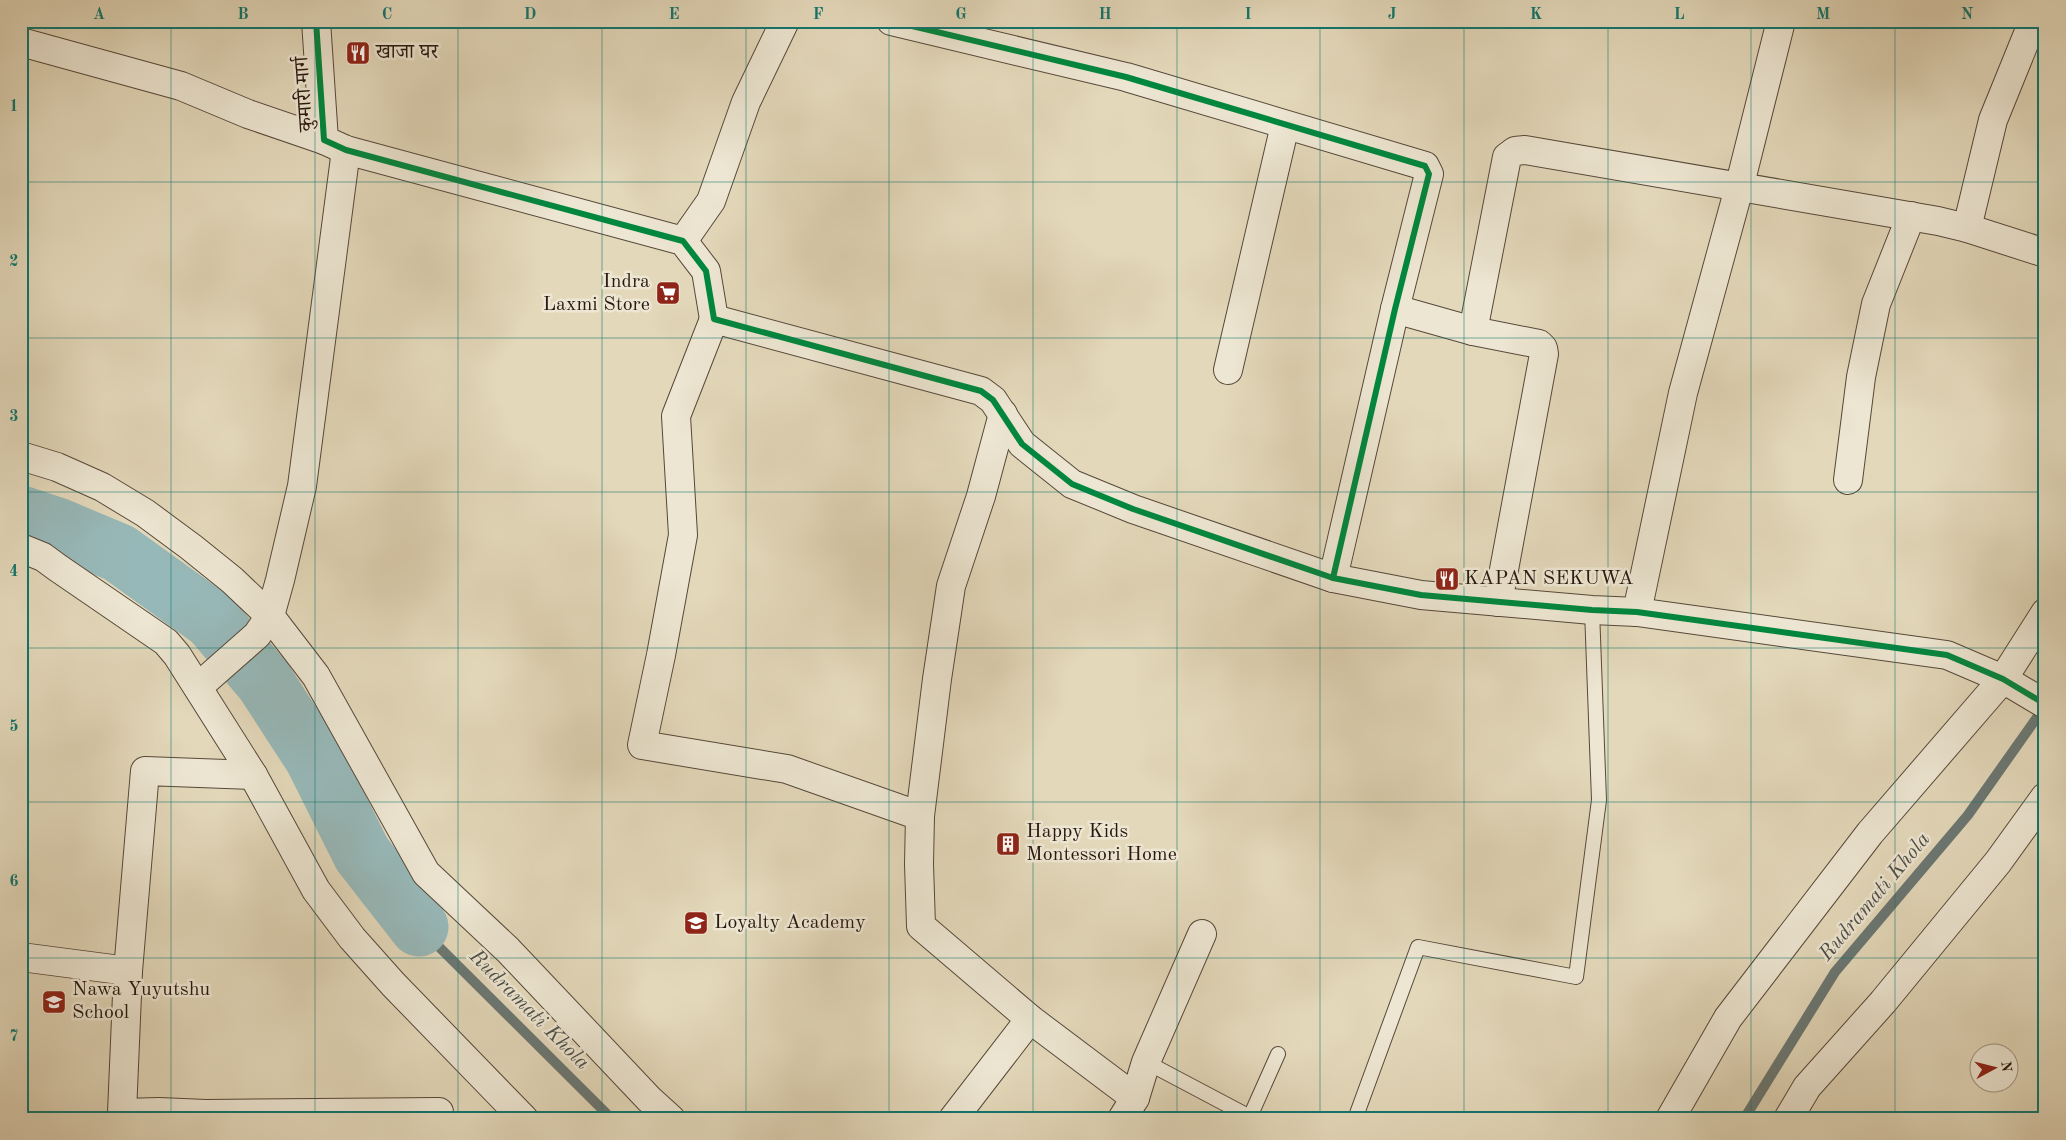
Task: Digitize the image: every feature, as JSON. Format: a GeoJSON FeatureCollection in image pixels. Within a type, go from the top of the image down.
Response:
{"type":"FeatureCollection","features":[{"type":"Feature","properties":{"kind":"street","name":"कुमारी मार्ग"},"geometry":{"type":"LineString","coordinates":[[263,625],[302,486],[335,145],[316,21]]}},
{"type":"Feature","properties":{"kind":"street"},"geometry":{"type":"LineString","coordinates":[[683,241],[711,201],[746,102],[785,21]]}},
{"type":"Feature","properties":{"kind":"street"},"geometry":{"type":"LineString","coordinates":[[891,21],[1126,77],[1285,126],[1425,166],[1430,174],[1395,310],[1333,578]]}},
{"type":"Feature","properties":{"kind":"street"},"geometry":{"type":"LineString","coordinates":[[1637,612],[1683,393],[1739,188],[1781,21]]}},
{"type":"Feature","properties":{"kind":"street"},"geometry":{"type":"LineString","coordinates":[[1967,228],[1993,120],[2035,26]]}},
{"type":"Feature","properties":{"kind":"street"},"geometry":{"type":"LineString","coordinates":[[21,42],[181,86],[248,114],[335,145],[683,241],[706,271],[714,320],[676,416],[683,535],[642,745],[788,769],[920,816]]}},
{"type":"Feature","properties":{"kind":"street"},"geometry":{"type":"LineString","coordinates":[[1228,370],[1285,126]]}},
{"type":"Feature","properties":{"kind":"street"},"geometry":{"type":"LineString","coordinates":[[1473,331],[1507,157],[1515,151],[1525,150],[1911,216],[1967,228],[2045,253]]}},
{"type":"Feature","properties":{"kind":"street"},"geometry":{"type":"LineString","coordinates":[[1848,480],[1862,378],[1876,304],[1911,216]]}},
{"type":"Feature","properties":{"kind":"street"},"geometry":{"type":"LineString","coordinates":[[1395,310],[1473,331],[1539,344],[1543,348],[1544,354],[1498,602]]}},
{"type":"Feature","properties":{"kind":"street"},"geometry":{"type":"LineString","coordinates":[[714,320],[981,391],[993,400],[1022,444],[1072,484],[1133,509],[1333,578],[1421,595],[1592,610],[1637,612],[1947,655],[2003,679],[2045,704]]}},
{"type":"Feature","properties":{"kind":"street"},"geometry":{"type":"LineString","coordinates":[[1003,414],[981,496],[951,586],[920,816],[919,864],[922,926],[1128,1108],[1202,934]]}},
{"type":"Feature","properties":{"kind":"street"},"geometry":{"type":"LineString","coordinates":[[21,456],[57,467],[102,487],[146,513],[212,564],[263,625],[316,676],[426,873],[508,950],[649,1099],[671,1119]]}},
{"type":"Feature","properties":{"kind":"street"},"geometry":{"type":"LineString","coordinates":[[21,548],[43,557],[166,642],[182,661],[253,775],[316,890],[352,938],[393,984],[524,1119]]}},
{"type":"Feature","properties":{"kind":"street"},"geometry":{"type":"LineString","coordinates":[[1670,1119],[1728,1018],[1870,833],[2003,679],[2045,613]]}},
{"type":"Feature","properties":{"kind":"street"},"geometry":{"type":"LineString","coordinates":[[198,687],[263,625]]}},
{"type":"Feature","properties":{"kind":"street"},"geometry":{"type":"LineString","coordinates":[[253,775],[145,771],[128,971],[122,1113],[159,1115],[439,1112],[438,1119]]}},
{"type":"Feature","properties":{"kind":"street"},"geometry":{"type":"LineString","coordinates":[[1788,1119],[1807,1087],[1883,1002],[1998,862],[2045,797]]}},
{"type":"Feature","properties":{"kind":"street"},"geometry":{"type":"LineString","coordinates":[[21,957],[128,971]]}},
{"type":"Feature","properties":{"kind":"street"},"geometry":{"type":"LineString","coordinates":[[953,1119],[1030,1020]]}},
{"type":"Feature","properties":{"kind":"lane"},"geometry":{"type":"LineString","coordinates":[[1355,1119],[1418,947],[1576,977],[1599,800],[1592,610]]}},
{"type":"Feature","properties":{"kind":"lane"},"geometry":{"type":"LineString","coordinates":[[1146,1062],[1250,1118],[1278,1054]]}},
{"type":"Feature","properties":{"kind":"waterway"},"geometry":{"type":"LineString","coordinates":[[21,515],[57,527],[119,553],[212,620],[264,681],[314,758],[362,854],[419,927]]}},
{"type":"Feature","properties":{"kind":"waterway","name":"Rudramati Khola"},"geometry":{"type":"LineString","coordinates":[[1744,1119],[1835,972],[1968,815],[2045,706]]}},
{"type":"Feature","properties":{"kind":"waterway","name":"Rudramati Khola"},"geometry":{"type":"LineString","coordinates":[[419,927],[612,1119]]}},
{"type":"Feature","properties":{"kind":"cycle path"},"geometry":{"type":"LineString","coordinates":[[316,21],[324,140],[346,150],[683,241],[706,271],[714,319],[981,391],[993,400],[1022,444],[1072,484],[1133,509],[1333,578],[1421,595],[1592,610],[1637,612],[1947,655],[2003,679],[2045,704]]}},
{"type":"Feature","properties":{"kind":"cycle path"},"geometry":{"type":"LineString","coordinates":[[891,21],[1126,77],[1425,166],[1429,174],[1395,309],[1333,578]]}},
{"type":"Feature","properties":{"kind":"place","name":"खाजा घर"},"geometry":{"type":"Point","coordinates":[358,53]}},
{"type":"Feature","properties":{"kind":"place","name":"Indra Laxmi Store"},"geometry":{"type":"Point","coordinates":[668,293]}},
{"type":"Feature","properties":{"kind":"place","name":"KAPAN SEKUWA"},"geometry":{"type":"Point","coordinates":[1447,579]}},
{"type":"Feature","properties":{"kind":"place","name":"Happy Kids Montessori Home"},"geometry":{"type":"Point","coordinates":[1008,844]}},
{"type":"Feature","properties":{"kind":"place","name":"Loyalty Academy"},"geometry":{"type":"Point","coordinates":[696,923]}},
{"type":"Feature","properties":{"kind":"place","name":"Nawa Yuyutshu School"},"geometry":{"type":"Point","coordinates":[54,1002]}}]}
